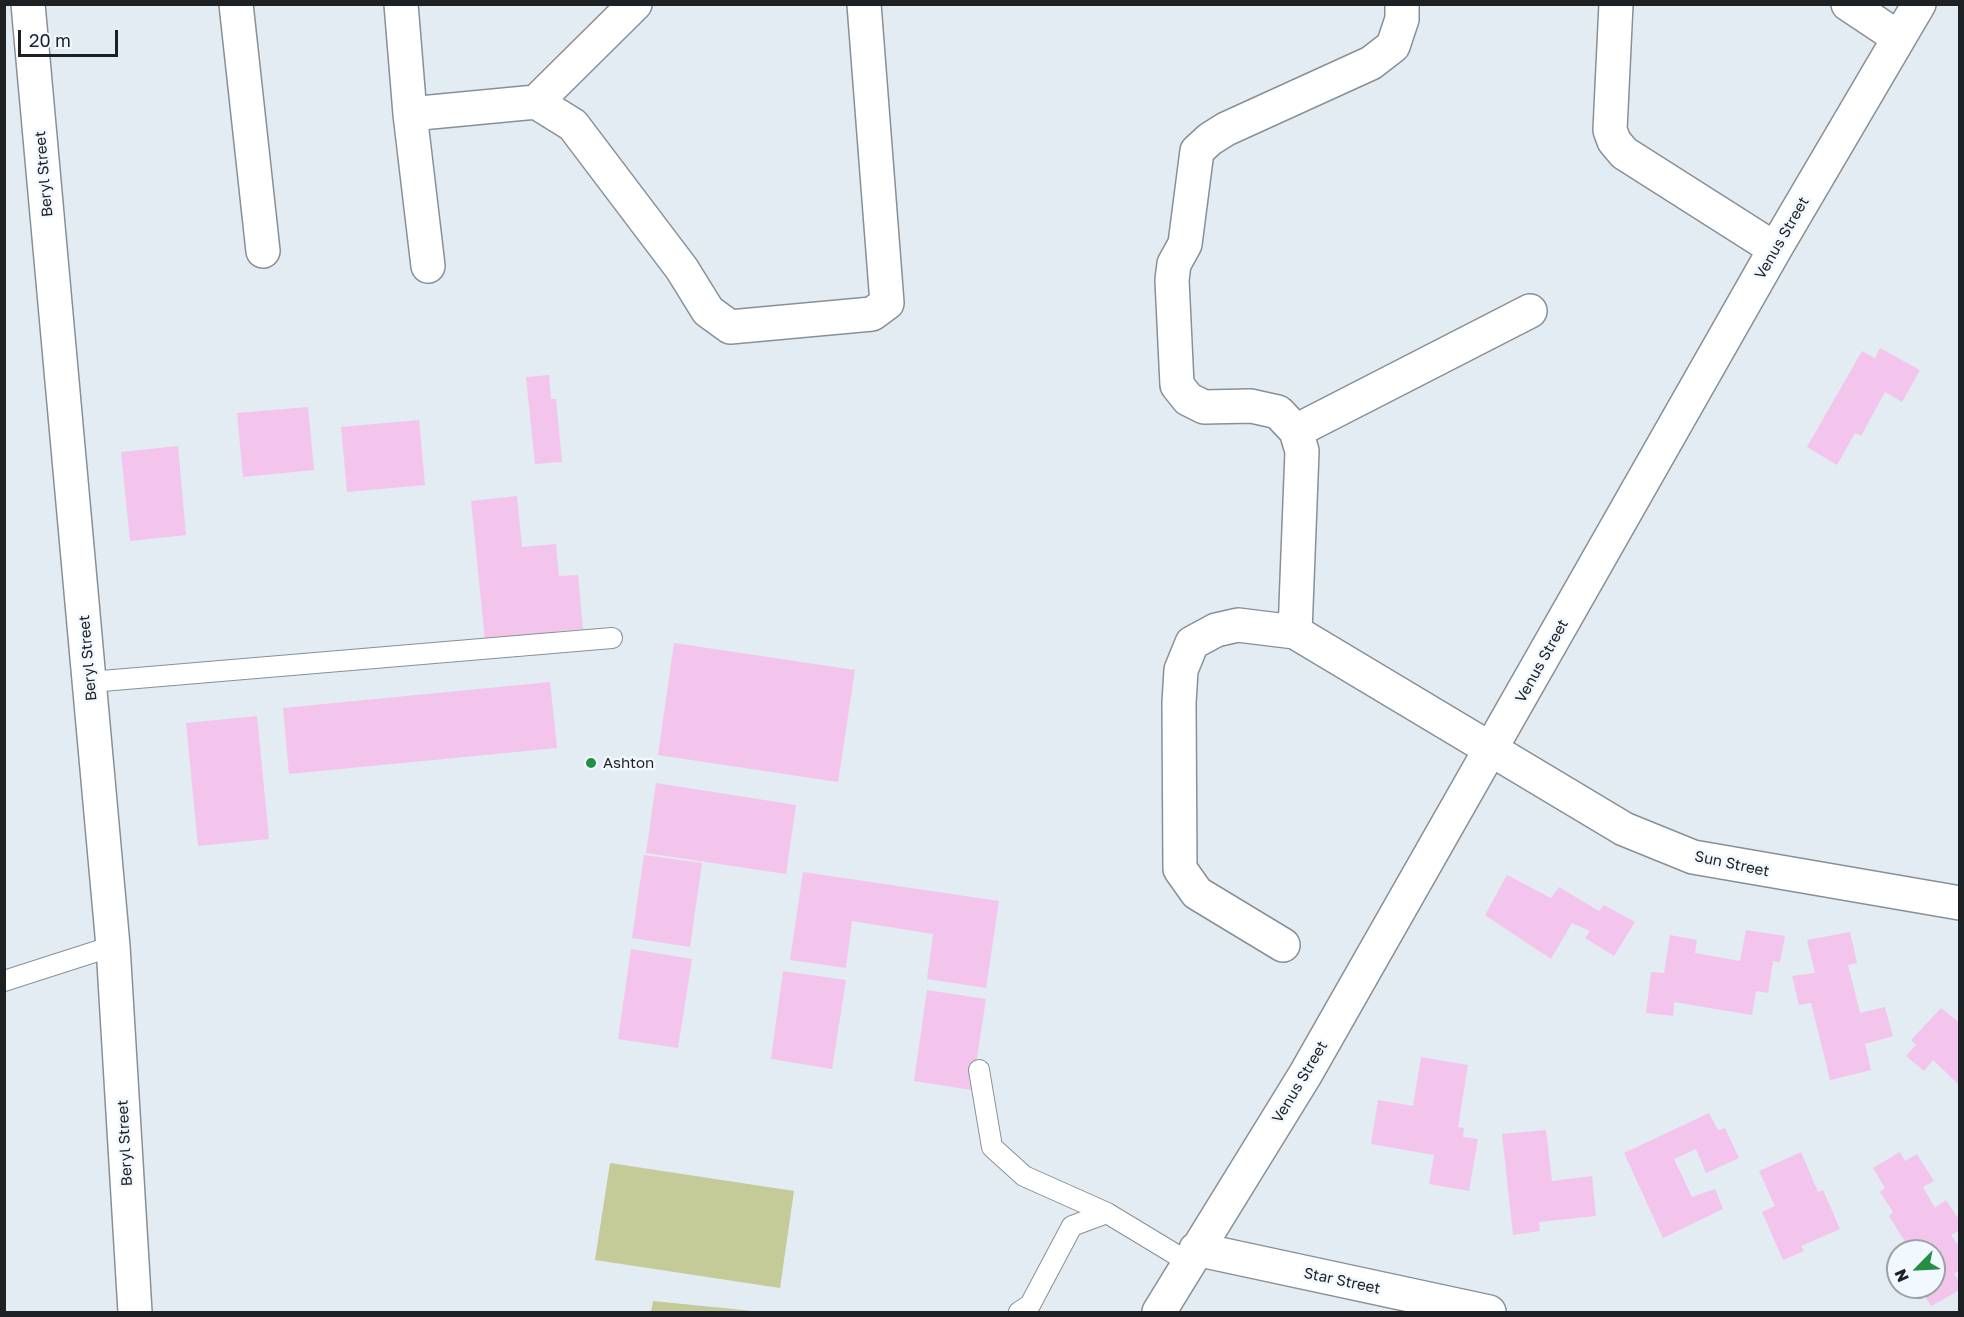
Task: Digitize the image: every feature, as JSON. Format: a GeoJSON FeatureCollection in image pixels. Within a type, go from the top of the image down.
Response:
{"type":"FeatureCollection","features":[{"type":"Feature","properties":{"kind":"street","name":"Beryl Street"},"geometry":{"type":"LineString","coordinates":[[28,4],[113,946],[135,1312]]}},
{"type":"Feature","properties":{"kind":"street"},"geometry":{"type":"LineString","coordinates":[[236,4],[263,251]]}},
{"type":"Feature","properties":{"kind":"street"},"geometry":{"type":"LineString","coordinates":[[401,4],[410,114],[428,266]]}},
{"type":"Feature","properties":{"kind":"street"},"geometry":{"type":"LineString","coordinates":[[536,102],[635,4]]}},
{"type":"Feature","properties":{"kind":"street"},"geometry":{"type":"LineString","coordinates":[[410,114],[536,102],[573,125],[682,269],[708,311],[730,327],[872,314],[887,303],[864,4]]}},
{"type":"Feature","properties":{"kind":"street"},"geometry":{"type":"LineString","coordinates":[[1283,945],[1197,893],[1180,869],[1179,703],[1181,670],[1192,643],[1216,630],[1238,625],[1295,632],[1302,451],[1296,431],[1278,412],[1251,405],[1204,407],[1188,399],[1177,385],[1172,280],[1174,264],[1185,244],[1197,151],[1226,129],[1371,63],[1394,46],[1402,18],[1402,4]]}},
{"type":"Feature","properties":{"kind":"street"},"geometry":{"type":"LineString","coordinates":[[1616,4],[1610,130],[1614,141],[1624,153],[1775,249]]}},
{"type":"Feature","properties":{"kind":"street"},"geometry":{"type":"LineString","coordinates":[[1848,4],[1899,38]]}},
{"type":"Feature","properties":{"kind":"street","name":"Venus Street"},"geometry":{"type":"LineString","coordinates":[[1159,1312],[1305,1075],[1492,750],[1775,249],[1918,4]]}},
{"type":"Feature","properties":{"kind":"street"},"geometry":{"type":"LineString","coordinates":[[1296,431],[1530,311]]}},
{"type":"Feature","properties":{"kind":"street","name":"Sun Street"},"geometry":{"type":"LineString","coordinates":[[1295,632],[1624,829],[1693,857],[1959,903]]}},
{"type":"Feature","properties":{"kind":"street","name":"Star Street"},"geometry":{"type":"LineString","coordinates":[[1192,1256],[1489,1312]]}},
{"type":"Feature","properties":{"kind":"lane"},"geometry":{"type":"LineString","coordinates":[[90,682],[612,638]]}},
{"type":"Feature","properties":{"kind":"lane"},"geometry":{"type":"LineString","coordinates":[[4,981],[113,946]]}},
{"type":"Feature","properties":{"kind":"lane"},"geometry":{"type":"LineString","coordinates":[[980,1070],[992,1147],[1024,1176],[1107,1213],[1192,1256]]}},
{"type":"Feature","properties":{"kind":"lane"},"geometry":{"type":"LineString","coordinates":[[1019,1312],[1030,1305],[1072,1226],[1107,1213]]}},
{"type":"Feature","properties":{"kind":"green space"},"geometry":{"type":"Polygon","coordinates":[[[610,1163],[794,1191],[780,1288],[595,1260],[610,1163]]]}},
{"type":"Feature","properties":{"kind":"green space"},"geometry":{"type":"Polygon","coordinates":[[[653,1301],[763,1312],[651,1312],[653,1301]]]}},
{"type":"Feature","properties":{"kind":"building"},"geometry":{"type":"Polygon","coordinates":[[[1880,348],[1920,370],[1902,402],[1885,392],[1861,436],[1855,433],[1837,465],[1807,447],[1862,351],[1875,358],[1880,348]]]}},
{"type":"Feature","properties":{"kind":"building"},"geometry":{"type":"Polygon","coordinates":[[[549,375],[551,399],[556,399],[562,462],[535,464],[526,377],[549,375]]]}},
{"type":"Feature","properties":{"kind":"building"},"geometry":{"type":"Polygon","coordinates":[[[308,407],[314,470],[243,477],[237,413],[308,407]]]}},
{"type":"Feature","properties":{"kind":"building"},"geometry":{"type":"Polygon","coordinates":[[[419,420],[425,485],[347,492],[341,427],[419,420]]]}},
{"type":"Feature","properties":{"kind":"building"},"geometry":{"type":"Polygon","coordinates":[[[178,446],[186,535],[130,541],[121,452],[178,446]]]}},
{"type":"Feature","properties":{"kind":"building"},"geometry":{"type":"Polygon","coordinates":[[[517,496],[522,547],[556,544],[559,576],[578,575],[583,629],[557,631],[558,634],[485,641],[471,501],[517,496]]]}},
{"type":"Feature","properties":{"kind":"building"},"geometry":{"type":"Polygon","coordinates":[[[674,643],[855,670],[838,782],[658,755],[674,643]]]}},
{"type":"Feature","properties":{"kind":"building"},"geometry":{"type":"Polygon","coordinates":[[[550,682],[557,748],[289,774],[283,708],[550,682]]]}},
{"type":"Feature","properties":{"kind":"building"},"geometry":{"type":"Polygon","coordinates":[[[257,716],[269,839],[198,846],[186,723],[257,716]]]}},
{"type":"Feature","properties":{"kind":"building"},"geometry":{"type":"Polygon","coordinates":[[[656,783],[796,805],[786,874],[646,853],[656,783]]]}},
{"type":"Feature","properties":{"kind":"building"},"geometry":{"type":"Polygon","coordinates":[[[644,855],[702,863],[690,947],[632,938],[644,855]]]}},
{"type":"Feature","properties":{"kind":"building"},"geometry":{"type":"Polygon","coordinates":[[[803,872],[999,901],[986,988],[927,979],[933,934],[852,921],[846,968],[790,960],[803,872]]]}},
{"type":"Feature","properties":{"kind":"building"},"geometry":{"type":"Polygon","coordinates":[[[1507,875],[1551,898],[1559,887],[1599,911],[1604,905],[1635,922],[1614,956],[1585,938],[1590,931],[1572,923],[1551,959],[1485,915],[1507,875]]]}},
{"type":"Feature","properties":{"kind":"building"},"geometry":{"type":"Polygon","coordinates":[[[1746,930],[1785,936],[1780,962],[1773,961],[1768,993],[1756,991],[1752,1015],[1674,1002],[1673,1016],[1646,1013],[1651,972],[1664,973],[1670,935],[1697,940],[1695,953],[1740,961],[1746,930]]]}},
{"type":"Feature","properties":{"kind":"building"},"geometry":{"type":"Polygon","coordinates":[[[1850,932],[1857,963],[1848,965],[1860,1013],[1885,1007],[1893,1036],[1865,1044],[1871,1070],[1830,1080],[1811,1003],[1799,1005],[1792,976],[1815,973],[1807,940],[1850,932]]]}},
{"type":"Feature","properties":{"kind":"building"},"geometry":{"type":"Polygon","coordinates":[[[631,949],[692,959],[678,1048],[618,1039],[631,949]]]}},
{"type":"Feature","properties":{"kind":"building"},"geometry":{"type":"Polygon","coordinates":[[[783,971],[846,980],[832,1069],[771,1059],[783,971]]]}},
{"type":"Feature","properties":{"kind":"building"},"geometry":{"type":"Polygon","coordinates":[[[927,990],[986,999],[972,1090],[914,1081],[927,990]]]}},
{"type":"Feature","properties":{"kind":"building"},"geometry":{"type":"Polygon","coordinates":[[[1941,1008],[1960,1023],[1960,1086],[1933,1060],[1924,1071],[1906,1056],[1916,1045],[1911,1040],[1941,1008]]]}},
{"type":"Feature","properties":{"kind":"building"},"geometry":{"type":"Polygon","coordinates":[[[1421,1057],[1468,1065],[1458,1127],[1464,1128],[1463,1137],[1478,1139],[1469,1191],[1429,1184],[1434,1155],[1371,1144],[1378,1100],[1413,1106],[1421,1057]]]}},
{"type":"Feature","properties":{"kind":"building"},"geometry":{"type":"Polygon","coordinates":[[[1709,1113],[1718,1130],[1725,1128],[1739,1158],[1706,1173],[1696,1149],[1674,1159],[1692,1197],[1715,1189],[1723,1209],[1663,1238],[1624,1153],[1709,1113]]]}},
{"type":"Feature","properties":{"kind":"building"},"geometry":{"type":"Polygon","coordinates":[[[1546,1130],[1552,1181],[1592,1176],[1596,1216],[1539,1222],[1540,1231],[1513,1235],[1502,1134],[1546,1130]]]}},
{"type":"Feature","properties":{"kind":"building"},"geometry":{"type":"Polygon","coordinates":[[[1801,1152],[1818,1192],[1823,1190],[1840,1229],[1801,1246],[1804,1251],[1783,1260],[1762,1212],[1775,1206],[1759,1171],[1801,1152]]]}},
{"type":"Feature","properties":{"kind":"building"},"geometry":{"type":"Polygon","coordinates":[[[1900,1152],[1905,1161],[1917,1154],[1934,1181],[1923,1187],[1935,1208],[1946,1200],[1960,1221],[1960,1230],[1951,1235],[1960,1248],[1960,1270],[1954,1274],[1960,1282],[1960,1290],[1946,1298],[1946,1239],[1903,1239],[1889,1216],[1893,1212],[1880,1192],[1885,1188],[1873,1168],[1900,1152]]]}},
{"type":"Feature","properties":{"kind":"building"},"geometry":{"type":"Polygon","coordinates":[[[1927,1299],[1944,1299],[1931,1306],[1927,1299]]]}},
{"type":"Feature","properties":{"kind":"place","name":"Ashton"},"geometry":{"type":"Point","coordinates":[591,763]}}]}
